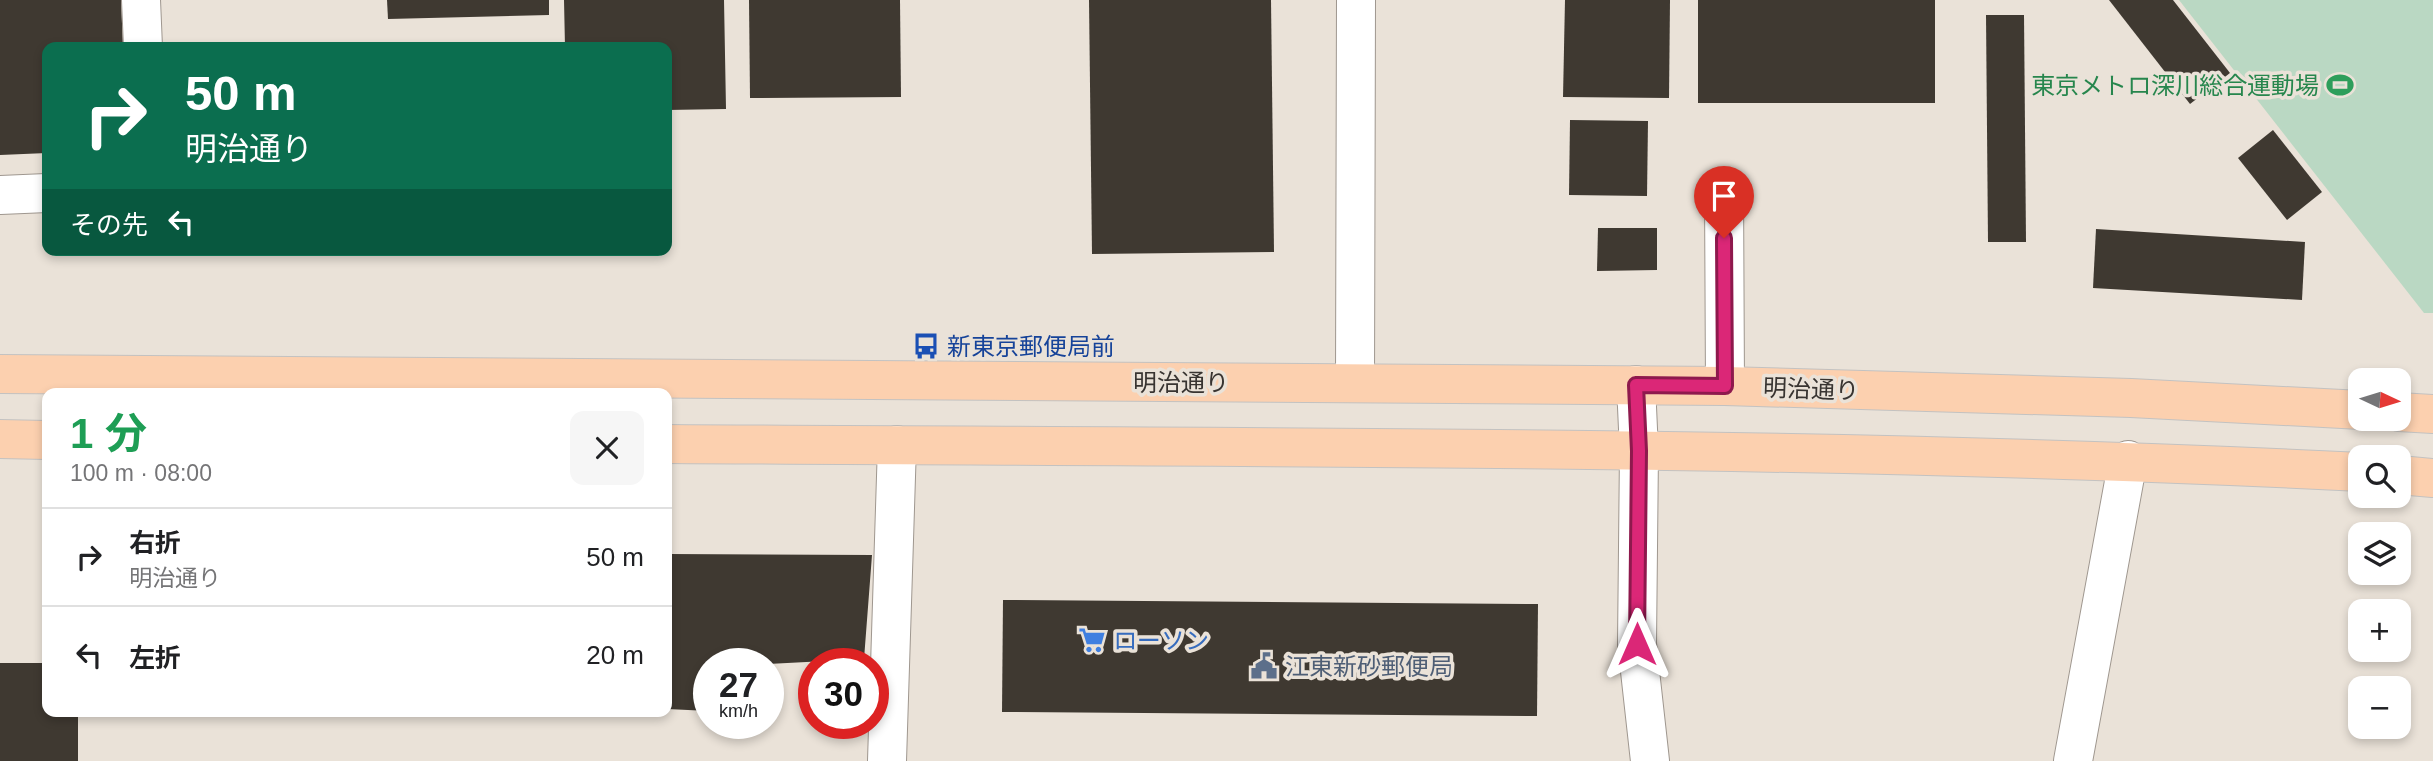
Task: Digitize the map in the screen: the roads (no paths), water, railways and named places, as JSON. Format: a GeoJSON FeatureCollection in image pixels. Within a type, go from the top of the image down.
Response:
{"type":"FeatureCollection","features":[{"type":"Feature","properties":{"kind":"main road","name":"明治通り"},"geometry":{"type":"LineString","coordinates":[[0,374],[1725,386],[2131,398],[2348,409]]}},
{"type":"Feature","properties":{"kind":"main road"},"geometry":{"type":"LineString","coordinates":[[2412,413],[2433,414]]}},
{"type":"Feature","properties":{"kind":"main road"},"geometry":{"type":"LineString","coordinates":[[0,439],[42,440]]}},
{"type":"Feature","properties":{"kind":"main road"},"geometry":{"type":"LineString","coordinates":[[672,444],[1639,451],[2128,460],[2348,471]]}},
{"type":"Feature","properties":{"kind":"main road"},"geometry":{"type":"LineString","coordinates":[[2411,476],[2433,478]]}},
{"type":"Feature","properties":{"kind":"street"},"geometry":{"type":"LineString","coordinates":[[141,0],[143,42]]}},
{"type":"Feature","properties":{"kind":"street"},"geometry":{"type":"LineString","coordinates":[[1355,383],[1356,0]]}},
{"type":"Feature","properties":{"kind":"street"},"geometry":{"type":"LineString","coordinates":[[1724,188],[1725,386]]}},
{"type":"Feature","properties":{"kind":"street"},"geometry":{"type":"LineString","coordinates":[[0,195],[42,192]]}},
{"type":"Feature","properties":{"kind":"street"},"geometry":{"type":"LineString","coordinates":[[1636,385],[1639,451],[1637,644],[1650,761]]}},
{"type":"Feature","properties":{"kind":"street"},"geometry":{"type":"LineString","coordinates":[[887,761],[897,445]]}},
{"type":"Feature","properties":{"kind":"street"},"geometry":{"type":"LineString","coordinates":[[2073,761],[2128,460]]}},
{"type":"Feature","properties":{"kind":"place","name":"東京メトロ深川総合運動場"},"geometry":{"type":"Point","coordinates":[2340,85]}},
{"type":"Feature","properties":{"kind":"place","name":"新東京郵便局前"},"geometry":{"type":"Point","coordinates":[926,346]}},
{"type":"Feature","properties":{"kind":"place","name":"ローソン"},"geometry":{"type":"Point","coordinates":[1092,640]}},
{"type":"Feature","properties":{"kind":"place","name":"江東新砂郵便局"},"geometry":{"type":"Point","coordinates":[1264,666]}}]}
